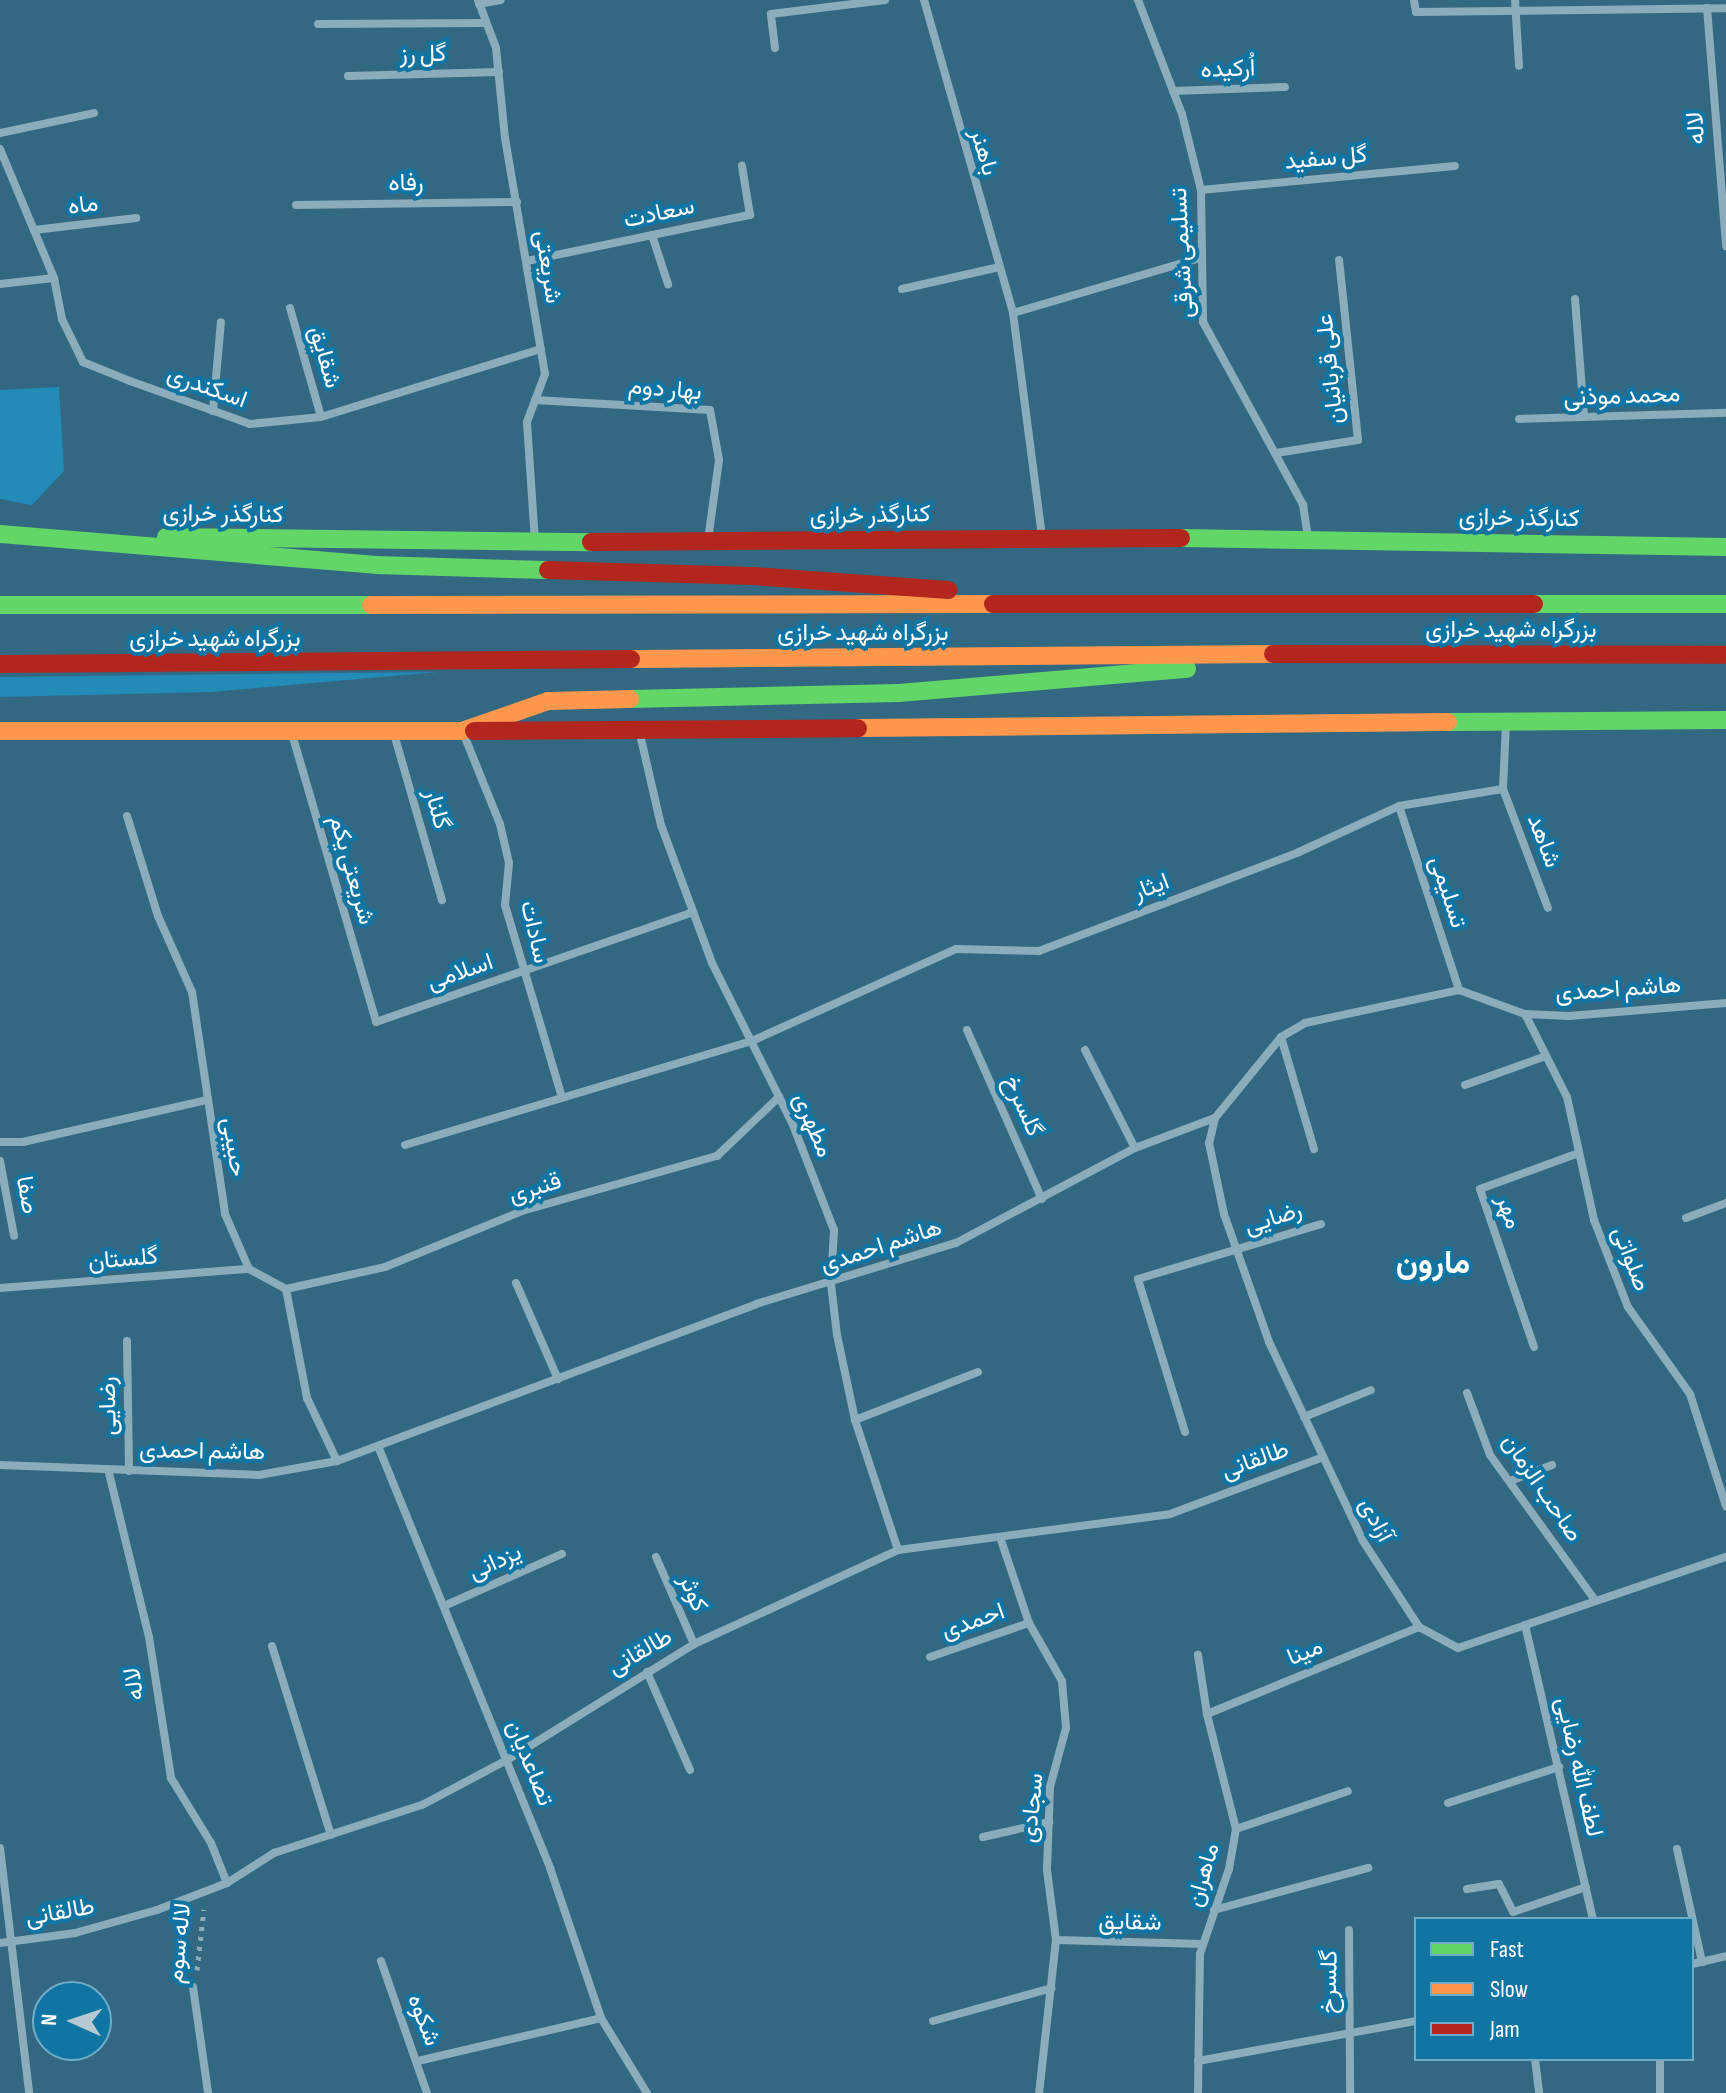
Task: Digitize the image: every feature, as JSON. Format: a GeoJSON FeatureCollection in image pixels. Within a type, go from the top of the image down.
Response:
{"type":"FeatureCollection","features":[{"type":"Feature","properties":{"kind":"main road","name":"کنارگذر خرازی"},"geometry":{"type":"LineString","coordinates":[[7,534],[535,543],[1308,537],[1726,547]]}},
{"type":"Feature","properties":{"kind":"main road"},"geometry":{"type":"LineString","coordinates":[[7,534],[376,565],[753,576],[1145,605]]}},
{"type":"Feature","properties":{"kind":"main road","name":"بزرگراه شهید خرازی"},"geometry":{"type":"LineString","coordinates":[[0,605],[1726,604]]}},
{"type":"Feature","properties":{"kind":"main road"},"geometry":{"type":"LineString","coordinates":[[462,731],[548,701],[899,693],[1377,653]]}},
{"type":"Feature","properties":{"kind":"main road","name":"بزرگراه شهید خرازی"},"geometry":{"type":"LineString","coordinates":[[0,664],[1377,653],[1726,655]]}},
{"type":"Feature","properties":{"kind":"main road"},"geometry":{"type":"LineString","coordinates":[[0,731],[462,731],[1726,720]]}},
{"type":"Feature","properties":{"kind":"street"},"geometry":{"type":"LineString","coordinates":[[479,2],[501,0]]}},
{"type":"Feature","properties":{"kind":"street"},"geometry":{"type":"LineString","coordinates":[[775,48],[771,14],[885,0]]}},
{"type":"Feature","properties":{"kind":"street","name":"باهنر"},"geometry":{"type":"LineString","coordinates":[[924,0],[1013,313],[1042,537]]}},
{"type":"Feature","properties":{"kind":"street","name":"تسلیمی شرقی"},"geometry":{"type":"LineString","coordinates":[[1138,0],[1173,91],[1201,190],[1203,322],[1303,505],[1308,537]]}},
{"type":"Feature","properties":{"kind":"street"},"geometry":{"type":"LineString","coordinates":[[1414,0],[1416,12],[1516,5],[1726,8]]}},
{"type":"Feature","properties":{"kind":"street","name":"شریعتی"},"geometry":{"type":"LineString","coordinates":[[479,2],[499,72],[545,374],[527,422],[535,543]]}},
{"type":"Feature","properties":{"kind":"street"},"geometry":{"type":"LineString","coordinates":[[1516,5],[1519,66]]}},
{"type":"Feature","properties":{"kind":"street","name":"لاله"},"geometry":{"type":"LineString","coordinates":[[1707,8],[1723,178],[1726,246]]}},
{"type":"Feature","properties":{"kind":"street"},"geometry":{"type":"LineString","coordinates":[[318,24],[486,23]]}},
{"type":"Feature","properties":{"kind":"street","name":"گل رز"},"geometry":{"type":"LineString","coordinates":[[348,76],[499,72]]}},
{"type":"Feature","properties":{"kind":"street","name":"اُرکیده"},"geometry":{"type":"LineString","coordinates":[[1173,91],[1285,87]]}},
{"type":"Feature","properties":{"kind":"street"},"geometry":{"type":"LineString","coordinates":[[0,133],[94,113]]}},
{"type":"Feature","properties":{"kind":"street","name":"اسکندری"},"geometry":{"type":"LineString","coordinates":[[0,149],[54,278],[62,319],[83,362],[213,411],[250,424],[321,417],[541,349]]}},
{"type":"Feature","properties":{"kind":"street","name":"سعادت"},"geometry":{"type":"LineString","coordinates":[[527,261],[750,215],[742,166]]}},
{"type":"Feature","properties":{"kind":"street","name":"گل سفید"},"geometry":{"type":"LineString","coordinates":[[1201,190],[1455,166]]}},
{"type":"Feature","properties":{"kind":"street","name":"رفاه"},"geometry":{"type":"LineString","coordinates":[[296,205],[517,202]]}},
{"type":"Feature","properties":{"kind":"street","name":"ماه"},"geometry":{"type":"LineString","coordinates":[[34,230],[136,218]]}},
{"type":"Feature","properties":{"kind":"street"},"geometry":{"type":"LineString","coordinates":[[652,235],[668,284]]}},
{"type":"Feature","properties":{"kind":"street"},"geometry":{"type":"LineString","coordinates":[[1013,313],[1200,258]]}},
{"type":"Feature","properties":{"kind":"street","name":"علی قربانیان"},"geometry":{"type":"LineString","coordinates":[[1276,453],[1358,440],[1339,260]]}},
{"type":"Feature","properties":{"kind":"street"},"geometry":{"type":"LineString","coordinates":[[902,289],[1000,267]]}},
{"type":"Feature","properties":{"kind":"street"},"geometry":{"type":"LineString","coordinates":[[0,284],[54,278]]}},
{"type":"Feature","properties":{"kind":"street"},"geometry":{"type":"LineString","coordinates":[[1575,299],[1584,417]]}},
{"type":"Feature","properties":{"kind":"street","name":"شقایق"},"geometry":{"type":"LineString","coordinates":[[290,308],[321,417]]}},
{"type":"Feature","properties":{"kind":"street"},"geometry":{"type":"LineString","coordinates":[[213,411],[221,322]]}},
{"type":"Feature","properties":{"kind":"street","name":"بهار دوم"},"geometry":{"type":"LineString","coordinates":[[535,400],[710,410],[719,460],[708,541]]}},
{"type":"Feature","properties":{"kind":"street","name":"محمد موذنی"},"geometry":{"type":"LineString","coordinates":[[1519,419],[1726,413]]}},
{"type":"Feature","properties":{"kind":"street"},"geometry":{"type":"LineString","coordinates":[[1503,789],[1506,721]]}},
{"type":"Feature","properties":{"kind":"street","name":"شریعتی یکم"},"geometry":{"type":"LineString","coordinates":[[290,729],[376,1022]]}},
{"type":"Feature","properties":{"kind":"street","name":"مطهری"},"geometry":{"type":"LineString","coordinates":[[639,729],[661,825],[712,963],[779,1097],[834,1230],[831,1284],[855,1420],[898,1550]]}},
{"type":"Feature","properties":{"kind":"street","name":"گلنار"},"geometry":{"type":"LineString","coordinates":[[393,730],[442,900]]}},
{"type":"Feature","properties":{"kind":"street","name":"سادات"},"geometry":{"type":"LineString","coordinates":[[462,731],[500,824],[509,863],[505,905],[562,1098]]}},
{"type":"Feature","properties":{"kind":"street","name":"ایثار"},"geometry":{"type":"LineString","coordinates":[[405,1145],[752,1041],[956,949],[1039,951],[1299,852],[1399,806],[1503,789]]}},
{"type":"Feature","properties":{"kind":"street","name":"شاهد"},"geometry":{"type":"LineString","coordinates":[[1503,789],[1548,908]]}},
{"type":"Feature","properties":{"kind":"street","name":"تسلیمی"},"geometry":{"type":"LineString","coordinates":[[1399,806],[1459,990]]}},
{"type":"Feature","properties":{"kind":"street","name":"حبیبی"},"geometry":{"type":"LineString","coordinates":[[127,816],[158,916],[192,992],[225,1214],[249,1269]]}},
{"type":"Feature","properties":{"kind":"street","name":"اسلامی"},"geometry":{"type":"LineString","coordinates":[[376,1022],[693,912]]}},
{"type":"Feature","properties":{"kind":"street"},"geometry":{"type":"LineString","coordinates":[[1215,1118],[1281,1037],[1305,1023],[1459,990]]}},
{"type":"Feature","properties":{"kind":"street","name":"هاشم احمدی"},"geometry":{"type":"LineString","coordinates":[[1459,990],[1525,1014],[1569,1016],[1726,1003]]}},
{"type":"Feature","properties":{"kind":"street","name":"صلواتی"},"geometry":{"type":"LineString","coordinates":[[1525,1014],[1567,1097],[1594,1220],[1628,1307],[1690,1394],[1726,1506]]}},
{"type":"Feature","properties":{"kind":"street","name":"گلسرخ"},"geometry":{"type":"LineString","coordinates":[[967,1030],[1042,1199]]}},
{"type":"Feature","properties":{"kind":"street"},"geometry":{"type":"LineString","coordinates":[[1281,1037],[1314,1149]]}},
{"type":"Feature","properties":{"kind":"street"},"geometry":{"type":"LineString","coordinates":[[1085,1050],[1135,1148]]}},
{"type":"Feature","properties":{"kind":"street"},"geometry":{"type":"LineString","coordinates":[[1465,1085],[1546,1056]]}},
{"type":"Feature","properties":{"kind":"street","name":"قنبری"},"geometry":{"type":"LineString","coordinates":[[286,1289],[385,1267],[522,1211],[717,1156],[779,1097]]}},
{"type":"Feature","properties":{"kind":"street"},"geometry":{"type":"LineString","coordinates":[[0,1142],[23,1142],[206,1100]]}},
{"type":"Feature","properties":{"kind":"street","name":"هاشم احمدی"},"geometry":{"type":"LineString","coordinates":[[0,1465],[259,1475],[337,1461],[756,1304],[831,1284],[956,1243],[1135,1148],[1215,1118]]}},
{"type":"Feature","properties":{"kind":"street","name":"آزادی"},"geometry":{"type":"LineString","coordinates":[[1215,1118],[1209,1143],[1237,1251],[1269,1342],[1363,1541],[1419,1627],[1458,1648],[1726,1557]]}},
{"type":"Feature","properties":{"kind":"street","name":"مهر"},"geometry":{"type":"LineString","coordinates":[[1534,1347],[1480,1189],[1579,1153]]}},
{"type":"Feature","properties":{"kind":"street","name":"صفا"},"geometry":{"type":"LineString","coordinates":[[0,1161],[14,1236]]}},
{"type":"Feature","properties":{"kind":"street"},"geometry":{"type":"LineString","coordinates":[[1686,1218],[1726,1203]]}},
{"type":"Feature","properties":{"kind":"street","name":"رضایی"},"geometry":{"type":"LineString","coordinates":[[1237,1251],[1321,1224]]}},
{"type":"Feature","properties":{"kind":"street"},"geometry":{"type":"LineString","coordinates":[[1185,1432],[1138,1279],[1237,1251]]}},
{"type":"Feature","properties":{"kind":"street"},"geometry":{"type":"LineString","coordinates":[[249,1269],[286,1289],[307,1398],[337,1461]]}},
{"type":"Feature","properties":{"kind":"street","name":"گلستان"},"geometry":{"type":"LineString","coordinates":[[0,1288],[249,1269]]}},
{"type":"Feature","properties":{"kind":"street"},"geometry":{"type":"LineString","coordinates":[[516,1283],[558,1379]]}},
{"type":"Feature","properties":{"kind":"street","name":"رضایی"},"geometry":{"type":"LineString","coordinates":[[127,1341],[129,1471]]}},
{"type":"Feature","properties":{"kind":"street"},"geometry":{"type":"LineString","coordinates":[[855,1420],[978,1372]]}},
{"type":"Feature","properties":{"kind":"street"},"geometry":{"type":"LineString","coordinates":[[1304,1417],[1371,1390]]}},
{"type":"Feature","properties":{"kind":"street","name":"صاحب الزمان"},"geometry":{"type":"LineString","coordinates":[[1467,1393],[1490,1455],[1595,1600]]}},
{"type":"Feature","properties":{"kind":"street","name":"تصاعدیان"},"geometry":{"type":"LineString","coordinates":[[378,1446],[507,1760],[601,2018],[647,2093]]}},
{"type":"Feature","properties":{"kind":"street","name":"طالقانی"},"geometry":{"type":"LineString","coordinates":[[0,1943],[75,1933],[204,1892],[227,1883],[274,1853],[422,1805],[507,1760],[694,1644],[898,1550],[1001,1540],[1170,1514],[1323,1457]]}},
{"type":"Feature","properties":{"kind":"street"},"geometry":{"type":"LineString","coordinates":[[1510,1481],[1552,1465]]}},
{"type":"Feature","properties":{"kind":"street","name":"لاله"},"geometry":{"type":"LineString","coordinates":[[108,1469],[149,1637],[171,1778],[211,1843],[227,1883]]}},
{"type":"Feature","properties":{"kind":"street","name":"سجادی"},"geometry":{"type":"LineString","coordinates":[[1001,1540],[1029,1623],[1062,1681],[1066,1728],[1050,1787],[1047,1870],[1056,1940],[1039,2093]]}},
{"type":"Feature","properties":{"kind":"street","name":"یزدانی"},"geometry":{"type":"LineString","coordinates":[[444,1606],[562,1554]]}},
{"type":"Feature","properties":{"kind":"street","name":"کوثر"},"geometry":{"type":"LineString","coordinates":[[656,1557],[694,1644]]}},
{"type":"Feature","properties":{"kind":"street","name":"احمدی"},"geometry":{"type":"LineString","coordinates":[[930,1657],[1029,1623]]}},
{"type":"Feature","properties":{"kind":"street","name":"لطف الله رضایی"},"geometry":{"type":"LineString","coordinates":[[1525,1625],[1593,1917]]}},
{"type":"Feature","properties":{"kind":"street","name":"مینا"},"geometry":{"type":"LineString","coordinates":[[1207,1714],[1419,1627]]}},
{"type":"Feature","properties":{"kind":"street"},"geometry":{"type":"LineString","coordinates":[[272,1646],[331,1835]]}},
{"type":"Feature","properties":{"kind":"street","name":"ماهران"},"geometry":{"type":"LineString","coordinates":[[1198,1655],[1207,1714],[1236,1829],[1203,1944],[1198,2093]]}},
{"type":"Feature","properties":{"kind":"street"},"geometry":{"type":"LineString","coordinates":[[647,1672],[690,1770]]}},
{"type":"Feature","properties":{"kind":"street"},"geometry":{"type":"LineString","coordinates":[[1448,1803],[1559,1767]]}},
{"type":"Feature","properties":{"kind":"street"},"geometry":{"type":"LineString","coordinates":[[1236,1829],[1348,1791]]}},
{"type":"Feature","properties":{"kind":"street"},"geometry":{"type":"LineString","coordinates":[[983,1837],[1049,1822]]}},
{"type":"Feature","properties":{"kind":"street"},"geometry":{"type":"LineString","coordinates":[[0,1848],[29,2093]]}},
{"type":"Feature","properties":{"kind":"street"},"geometry":{"type":"LineString","coordinates":[[1677,1849],[1689,1917]]}},
{"type":"Feature","properties":{"kind":"street"},"geometry":{"type":"LineString","coordinates":[[1214,1910],[1368,1868]]}},
{"type":"Feature","properties":{"kind":"street"},"geometry":{"type":"LineString","coordinates":[[1467,1889],[1499,1884],[1513,1912],[1586,1887]]}},
{"type":"Feature","properties":{"kind":"street","name":"گلسرخ"},"geometry":{"type":"LineString","coordinates":[[1349,1930],[1353,1982],[1347,2034],[1350,2093]]}},
{"type":"Feature","properties":{"kind":"street","name":"شقایق"},"geometry":{"type":"LineString","coordinates":[[1056,1940],[1203,1944]]}},
{"type":"Feature","properties":{"kind":"street"},"geometry":{"type":"LineString","coordinates":[[1697,1963],[1726,1956]]}},
{"type":"Feature","properties":{"kind":"street","name":"شکوه"},"geometry":{"type":"LineString","coordinates":[[381,1961],[427,2093]]}},
{"type":"Feature","properties":{"kind":"street","name":"لاله سوم"},"geometry":{"type":"LineString","coordinates":[[193,1987],[208,2093]]}},
{"type":"Feature","properties":{"kind":"street"},"geometry":{"type":"LineString","coordinates":[[933,2021],[1052,1988]]}},
{"type":"Feature","properties":{"kind":"street"},"geometry":{"type":"LineString","coordinates":[[418,2061],[601,2018]]}},
{"type":"Feature","properties":{"kind":"street"},"geometry":{"type":"LineString","coordinates":[[1198,2061],[1414,2021]]}},
{"type":"Feature","properties":{"kind":"street"},"geometry":{"type":"LineString","coordinates":[[1535,2061],[1539,2093]]}},
{"type":"Feature","properties":{"kind":"street"},"geometry":{"type":"LineString","coordinates":[[1660,2061],[1660,2093]]}},
{"type":"Feature","properties":{"kind":"path","name":"لاله سوم"},"geometry":{"type":"LineString","coordinates":[[193,1987],[202,1951],[204,1892]]}},
{"type":"Feature","properties":{"kind":"shaded area"},"geometry":{"type":"Polygon","coordinates":[[[59,387],[64,471],[32,505],[0,499],[0,390],[59,387]]]}},
{"type":"Feature","properties":{"kind":"shaded area"},"geometry":{"type":"Polygon","coordinates":[[[438,672],[211,692],[0,697],[0,677],[438,672]]]}},
{"type":"Feature","properties":{"kind":"traffic: fast"},"geometry":{"type":"LineString","coordinates":[[0,534],[376,565],[548,570]]}},
{"type":"Feature","properties":{"kind":"traffic: fast"},"geometry":{"type":"LineString","coordinates":[[166,537],[591,542]]}},
{"type":"Feature","properties":{"kind":"traffic: fast"},"geometry":{"type":"LineString","coordinates":[[1181,538],[1726,547]]}},
{"type":"Feature","properties":{"kind":"traffic: fast"},"geometry":{"type":"LineString","coordinates":[[1534,604],[1726,604]]}},
{"type":"Feature","properties":{"kind":"traffic: fast"},"geometry":{"type":"LineString","coordinates":[[0,605],[371,605]]}},
{"type":"Feature","properties":{"kind":"traffic: fast"},"geometry":{"type":"LineString","coordinates":[[630,699],[899,693],[1187,669]]}},
{"type":"Feature","properties":{"kind":"traffic: fast"},"geometry":{"type":"LineString","coordinates":[[1448,722],[1726,720]]}},
{"type":"Feature","properties":{"kind":"traffic: slow"},"geometry":{"type":"LineString","coordinates":[[371,605],[993,604]]}},
{"type":"Feature","properties":{"kind":"traffic: slow"},"geometry":{"type":"LineString","coordinates":[[631,659],[1273,654]]}},
{"type":"Feature","properties":{"kind":"traffic: slow"},"geometry":{"type":"LineString","coordinates":[[0,731],[462,731],[548,701],[630,699]]}},
{"type":"Feature","properties":{"kind":"traffic: slow"},"geometry":{"type":"LineString","coordinates":[[858,728],[1448,722]]}},
{"type":"Feature","properties":{"kind":"traffic: jam"},"geometry":{"type":"LineString","coordinates":[[591,542],[1181,538]]}},
{"type":"Feature","properties":{"kind":"traffic: jam"},"geometry":{"type":"LineString","coordinates":[[548,570],[753,576],[948,590]]}},
{"type":"Feature","properties":{"kind":"traffic: jam"},"geometry":{"type":"LineString","coordinates":[[993,604],[1534,604]]}},
{"type":"Feature","properties":{"kind":"traffic: jam"},"geometry":{"type":"LineString","coordinates":[[1273,654],[1726,655]]}},
{"type":"Feature","properties":{"kind":"traffic: jam"},"geometry":{"type":"LineString","coordinates":[[0,664],[631,659]]}},
{"type":"Feature","properties":{"kind":"traffic: jam"},"geometry":{"type":"LineString","coordinates":[[474,731],[858,728]]}},
{"type":"Feature","properties":{"kind":"district","name":"مارون"},"geometry":{"type":"Point","coordinates":[1433,1264]}}]}
